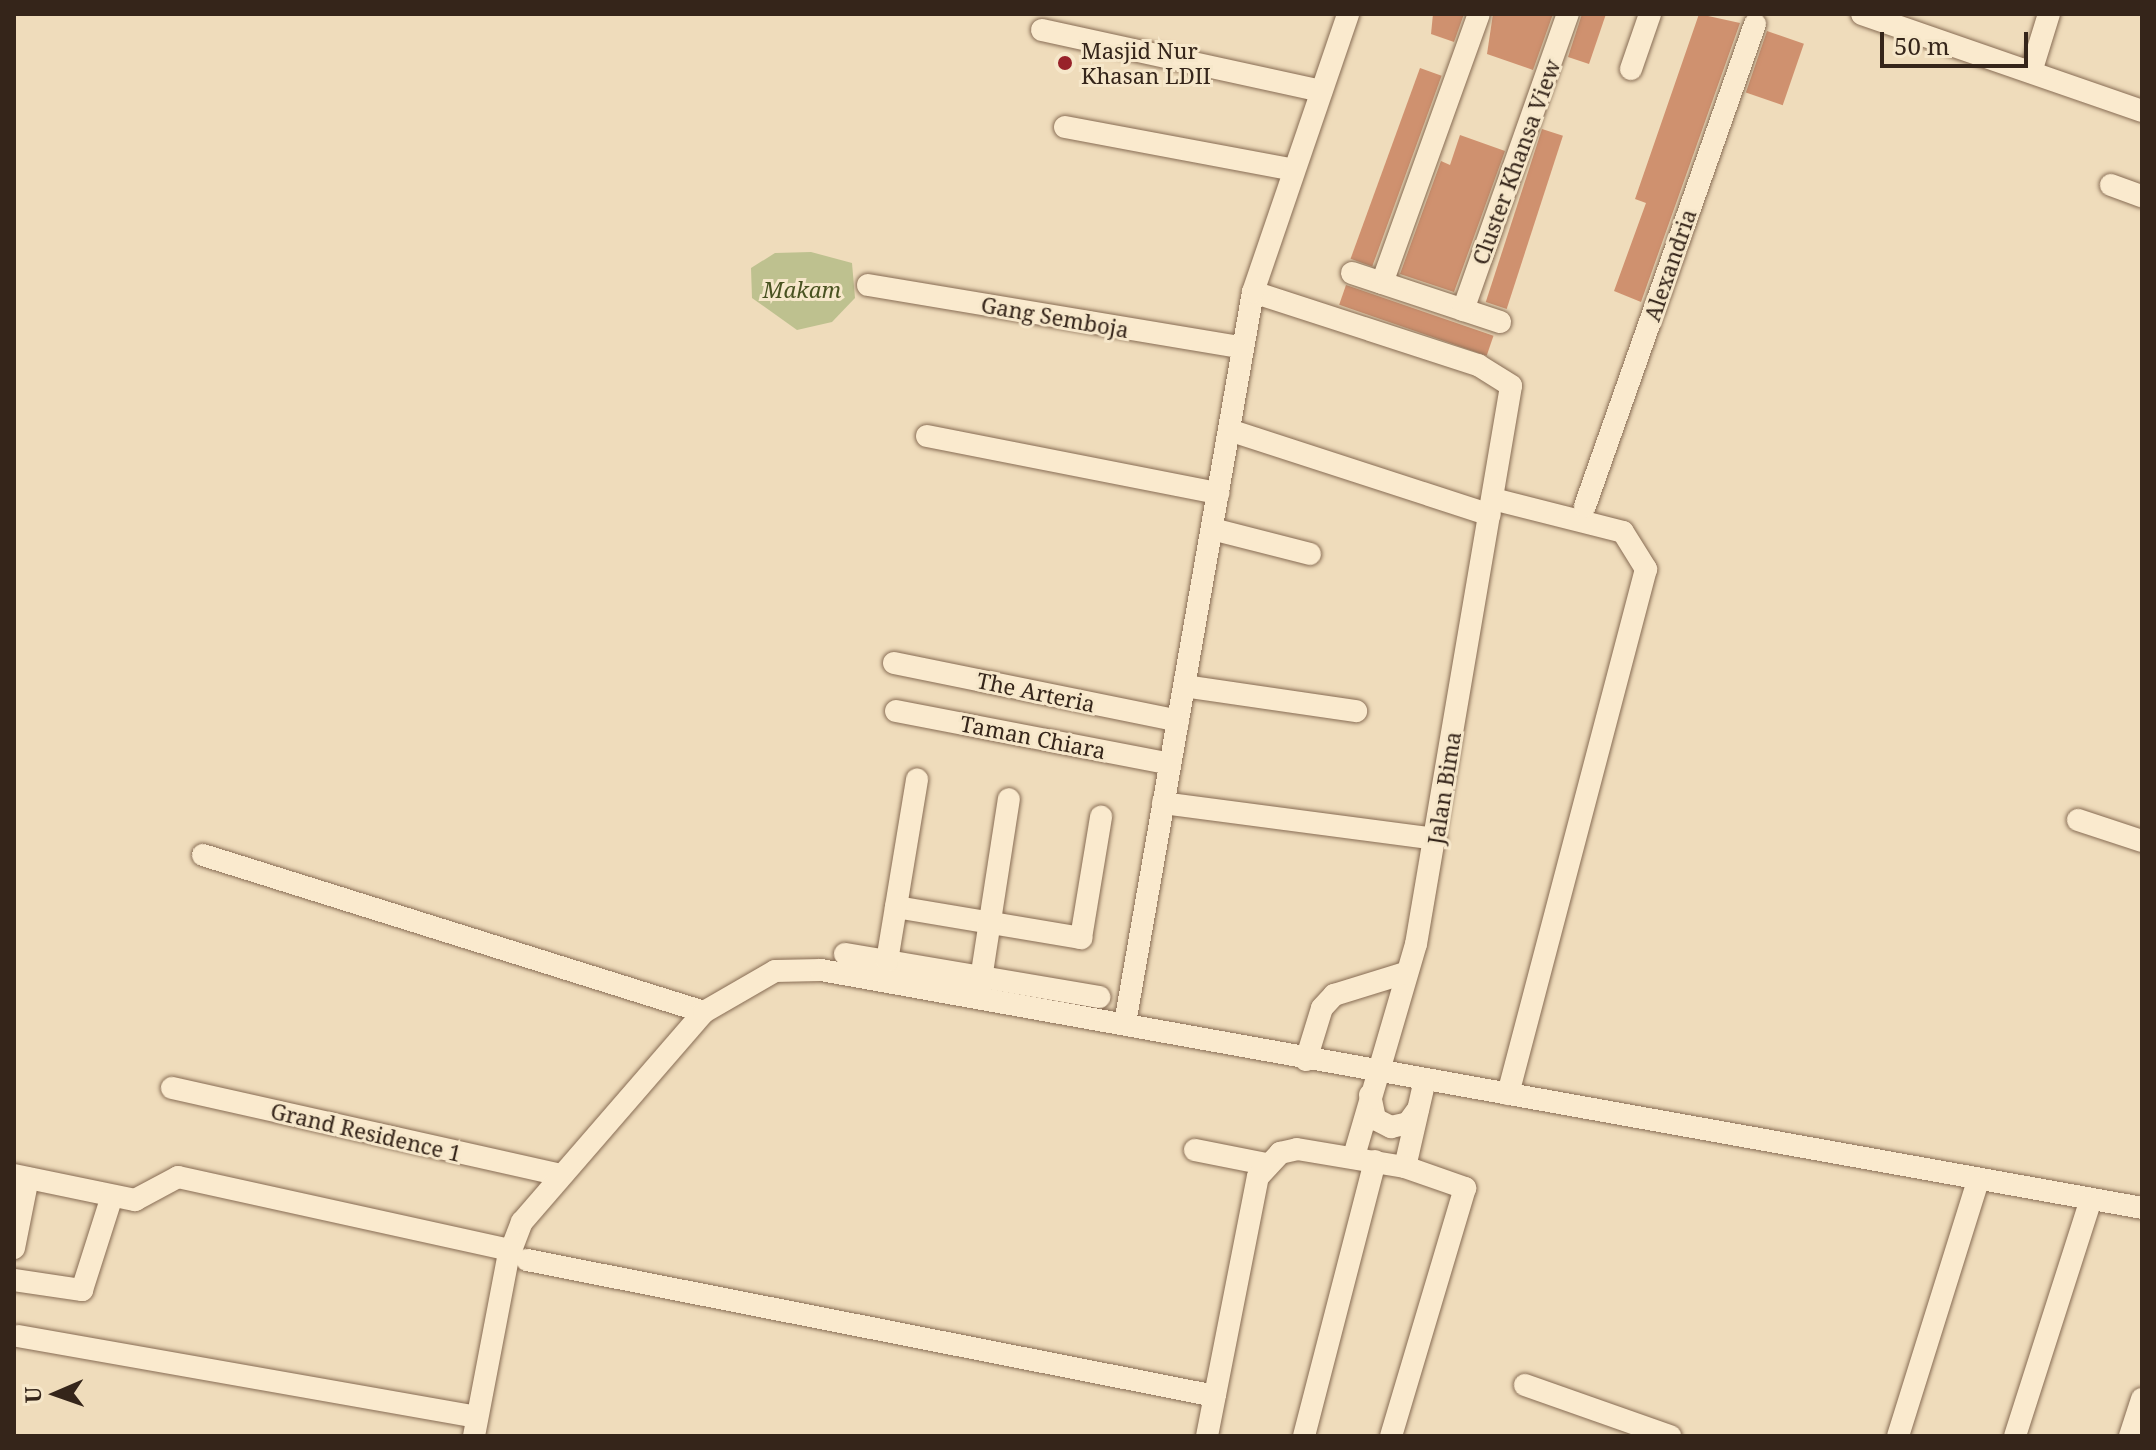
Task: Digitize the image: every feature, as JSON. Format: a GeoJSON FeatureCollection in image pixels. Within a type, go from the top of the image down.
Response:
{"type":"FeatureCollection","features":[{"type":"Feature","properties":{"kind":"street"},"geometry":{"type":"LineString","coordinates":[[1125,1023],[1253,292],[1348,14]]}},
{"type":"Feature","properties":{"kind":"street"},"geometry":{"type":"LineString","coordinates":[[1382,283],[1479,14]]}},
{"type":"Feature","properties":{"kind":"street","name":"Cluster Khansa View"},"geometry":{"type":"LineString","coordinates":[[1463,310],[1568,14]]}},
{"type":"Feature","properties":{"kind":"street"},"geometry":{"type":"LineString","coordinates":[[1631,69],[1650,14]]}},
{"type":"Feature","properties":{"kind":"street"},"geometry":{"type":"LineString","coordinates":[[1862,14],[2142,111]]}},
{"type":"Feature","properties":{"kind":"street"},"geometry":{"type":"LineString","coordinates":[[2031,72],[2049,14]]}},
{"type":"Feature","properties":{"kind":"street","name":"Alexandria"},"geometry":{"type":"LineString","coordinates":[[1585,506],[1758,17]]}},
{"type":"Feature","properties":{"kind":"street"},"geometry":{"type":"LineString","coordinates":[[1042,30],[1321,91]]}},
{"type":"Feature","properties":{"kind":"street"},"geometry":{"type":"LineString","coordinates":[[1065,127],[1294,170]]}},
{"type":"Feature","properties":{"kind":"street"},"geometry":{"type":"LineString","coordinates":[[2111,185],[2142,196]]}},
{"type":"Feature","properties":{"kind":"street"},"geometry":{"type":"LineString","coordinates":[[1352,273],[1500,322]]}},
{"type":"Feature","properties":{"kind":"street","name":"Gang Semboja"},"geometry":{"type":"LineString","coordinates":[[868,285],[1243,348]]}},
{"type":"Feature","properties":{"kind":"street","name":"Jalan Bima"},"geometry":{"type":"LineString","coordinates":[[1253,292],[1504,376],[1512,400],[1416,944],[1402,974],[1370,1094],[1365,1158],[1304,1436]]}},
{"type":"Feature","properties":{"kind":"street"},"geometry":{"type":"LineString","coordinates":[[1229,430],[1492,507],[1623,532],[1646,569],[1508,1094]]}},
{"type":"Feature","properties":{"kind":"street"},"geometry":{"type":"LineString","coordinates":[[927,436],[1218,493]]}},
{"type":"Feature","properties":{"kind":"street"},"geometry":{"type":"LineString","coordinates":[[1212,529],[1310,554]]}},
{"type":"Feature","properties":{"kind":"street","name":"The Arteria"},"geometry":{"type":"LineString","coordinates":[[894,663],[1178,721]]}},
{"type":"Feature","properties":{"kind":"street"},"geometry":{"type":"LineString","coordinates":[[1184,686],[1356,711]]}},
{"type":"Feature","properties":{"kind":"street","name":"Taman Chiara"},"geometry":{"type":"LineString","coordinates":[[896,711],[1170,764]]}},
{"type":"Feature","properties":{"kind":"street"},"geometry":{"type":"LineString","coordinates":[[887,961],[917,779]]}},
{"type":"Feature","properties":{"kind":"street"},"geometry":{"type":"LineString","coordinates":[[980,988],[1009,799]]}},
{"type":"Feature","properties":{"kind":"street"},"geometry":{"type":"LineString","coordinates":[[1163,803],[1436,839]]}},
{"type":"Feature","properties":{"kind":"street"},"geometry":{"type":"LineString","coordinates":[[896,907],[1081,938],[1101,817]]}},
{"type":"Feature","properties":{"kind":"street"},"geometry":{"type":"LineString","coordinates":[[2078,820],[2142,841]]}},
{"type":"Feature","properties":{"kind":"street"},"geometry":{"type":"LineString","coordinates":[[203,855],[704,1012]]}},
{"type":"Feature","properties":{"kind":"street"},"geometry":{"type":"LineString","coordinates":[[845,954],[887,961],[980,988],[1125,1023],[1306,1060],[1508,1094],[2090,1203],[2142,1208]]}},
{"type":"Feature","properties":{"kind":"street"},"geometry":{"type":"LineString","coordinates":[[18,1336],[476,1426],[518,1255],[536,1202],[704,1012],[751,980],[799,969],[1099,997]]}},
{"type":"Feature","properties":{"kind":"street"},"geometry":{"type":"LineString","coordinates":[[1306,1060],[1322,1008],[1334,995],[1402,974]]}},
{"type":"Feature","properties":{"kind":"street"},"geometry":{"type":"LineString","coordinates":[[1405,1167],[1425,1080]]}},
{"type":"Feature","properties":{"kind":"street","name":"Grand Residence 1"},"geometry":{"type":"LineString","coordinates":[[172,1088],[561,1175]]}},
{"type":"Feature","properties":{"kind":"street"},"geometry":{"type":"LineString","coordinates":[[1370,1094],[1371,1112],[1382,1125],[1400,1127],[1418,1109]]}},
{"type":"Feature","properties":{"kind":"street"},"geometry":{"type":"LineString","coordinates":[[1195,1150],[1266,1164],[1297,1149],[1365,1158],[1405,1167],[1465,1188],[1391,1436]]}},
{"type":"Feature","properties":{"kind":"street"},"geometry":{"type":"LineString","coordinates":[[1207,1436],[1266,1164]]}},
{"type":"Feature","properties":{"kind":"street"},"geometry":{"type":"LineString","coordinates":[[14,1248],[21,1176],[111,1199],[135,1200],[178,1177],[518,1255],[1215,1396]]}},
{"type":"Feature","properties":{"kind":"street"},"geometry":{"type":"LineString","coordinates":[[1898,1436],[1978,1181]]}},
{"type":"Feature","properties":{"kind":"street"},"geometry":{"type":"LineString","coordinates":[[14,1280],[82,1290],[111,1199]]}},
{"type":"Feature","properties":{"kind":"street"},"geometry":{"type":"LineString","coordinates":[[2015,1436],[2090,1203]]}},
{"type":"Feature","properties":{"kind":"street"},"geometry":{"type":"LineString","coordinates":[[1525,1385],[1670,1436]]}},
{"type":"Feature","properties":{"kind":"street"},"geometry":{"type":"LineString","coordinates":[[2130,1436],[2142,1399]]}},
{"type":"Feature","properties":{"kind":"green space","name":"Makam"},"geometry":{"type":"Polygon","coordinates":[[[811,252],[852,263],[855,298],[832,322],[797,330],[752,298],[751,268],[775,253],[811,252]]]}},
{"type":"Feature","properties":{"kind":"building"},"geometry":{"type":"Polygon","coordinates":[[[1433,14],[1464,14],[1454,42],[1431,34],[1433,14]]]}},
{"type":"Feature","properties":{"kind":"building"},"geometry":{"type":"Polygon","coordinates":[[[1493,14],[1553,14],[1533,70],[1487,54],[1493,14]]]}},
{"type":"Feature","properties":{"kind":"building"},"geometry":{"type":"Polygon","coordinates":[[[1582,14],[1606,14],[1589,64],[1568,57],[1582,14]]]}},
{"type":"Feature","properties":{"kind":"building"},"geometry":{"type":"Polygon","coordinates":[[[1699,14],[1740,23],[1641,302],[1614,291],[1646,203],[1635,199],[1699,14]]]}},
{"type":"Feature","properties":{"kind":"building"},"geometry":{"type":"Polygon","coordinates":[[[1767,31],[1804,44],[1783,105],[1746,92],[1767,31]]]}},
{"type":"Feature","properties":{"kind":"building"},"geometry":{"type":"Polygon","coordinates":[[[1420,68],[1442,76],[1372,267],[1351,259],[1420,68]]]}},
{"type":"Feature","properties":{"kind":"building"},"geometry":{"type":"Polygon","coordinates":[[[1542,129],[1563,136],[1507,309],[1486,302],[1542,129]]]}},
{"type":"Feature","properties":{"kind":"building"},"geometry":{"type":"Polygon","coordinates":[[[1460,135],[1505,151],[1454,292],[1400,274],[1441,161],[1450,165],[1460,135]]]}},
{"type":"Feature","properties":{"kind":"building"},"geometry":{"type":"Polygon","coordinates":[[[1346,285],[1494,336],[1487,356],[1339,305],[1346,285]]]}},
{"type":"Feature","properties":{"kind":"place","name":"Masjid Nur Khasan LDII"},"geometry":{"type":"Point","coordinates":[1065,63]}}]}
